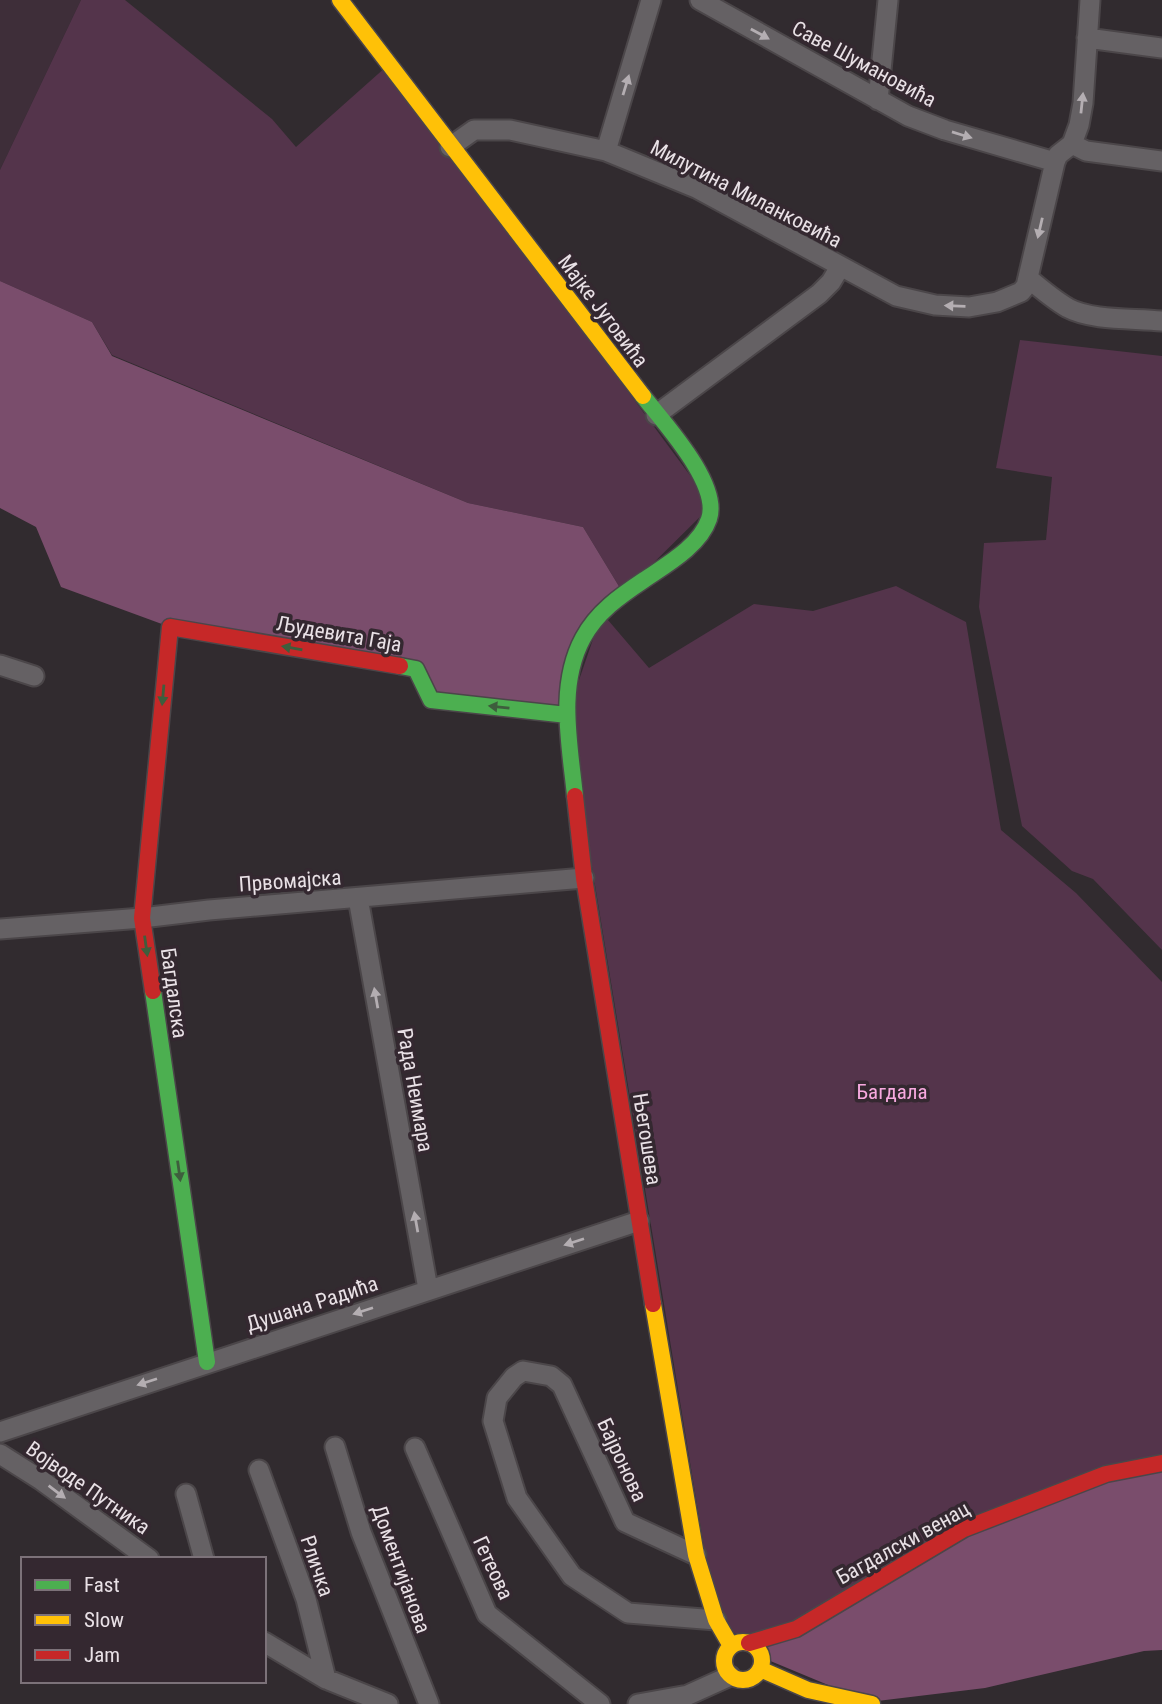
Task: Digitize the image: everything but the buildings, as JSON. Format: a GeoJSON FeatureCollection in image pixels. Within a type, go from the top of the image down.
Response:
{"type":"FeatureCollection","features":[{"type":"Feature","properties":{"kind":"street","name":"Мајке Југовића"},"geometry":{"type":"LineString","coordinates":[[340,0],[688,455],[703,481],[712,505],[708,526],[694,543],[613,601],[585,633]]}},
{"type":"Feature","properties":{"kind":"street"},"geometry":{"type":"LineString","coordinates":[[606,151],[651,0]]}},
{"type":"Feature","properties":{"kind":"street","name":"Саве Шумановића"},"geometry":{"type":"LineString","coordinates":[[700,0],[878,100],[945,130],[1055,162]]}},
{"type":"Feature","properties":{"kind":"street"},"geometry":{"type":"LineString","coordinates":[[878,100],[888,0]]}},
{"type":"Feature","properties":{"kind":"street"},"geometry":{"type":"LineString","coordinates":[[1090,0],[1083,103],[1077,137],[1058,155],[1055,162],[1024,285],[1085,315],[1162,321]]}},
{"type":"Feature","properties":{"kind":"street"},"geometry":{"type":"LineString","coordinates":[[1087,38],[1162,48]]}},
{"type":"Feature","properties":{"kind":"street","name":"Милутина Миланковића"},"geometry":{"type":"LineString","coordinates":[[450,147],[474,130],[510,130],[606,151],[686,184],[896,296],[935,305],[969,307],[997,302],[1024,285]]}},
{"type":"Feature","properties":{"kind":"street"},"geometry":{"type":"LineString","coordinates":[[1072,144],[1086,151],[1162,161]]}},
{"type":"Feature","properties":{"kind":"street"},"geometry":{"type":"LineString","coordinates":[[656,415],[819,294],[831,282],[840,267]]}},
{"type":"Feature","properties":{"kind":"street","name":"Људевита Гаја"},"geometry":{"type":"LineString","coordinates":[[170,627],[416,669],[431,699],[567,715]]}},
{"type":"Feature","properties":{"kind":"street","name":"Багдалска"},"geometry":{"type":"LineString","coordinates":[[170,627],[142,918],[206,1362]]}},
{"type":"Feature","properties":{"kind":"street","name":"Његошева"},"geometry":{"type":"LineString","coordinates":[[585,633],[574,663],[567,715],[584,878],[696,1555],[716,1620],[731,1646]]}},
{"type":"Feature","properties":{"kind":"street"},"geometry":{"type":"LineString","coordinates":[[0,665],[34,676]]}},
{"type":"Feature","properties":{"kind":"street","name":"Првомајска"},"geometry":{"type":"LineString","coordinates":[[0,929],[584,878]]}},
{"type":"Feature","properties":{"kind":"street","name":"Рада Неимара"},"geometry":{"type":"LineString","coordinates":[[358,898],[428,1289]]}},
{"type":"Feature","properties":{"kind":"street","name":"Душана Радића"},"geometry":{"type":"LineString","coordinates":[[0,1432],[639,1221]]}},
{"type":"Feature","properties":{"kind":"street","name":"Бајронова"},"geometry":{"type":"LineString","coordinates":[[696,1555],[625,1522],[562,1385],[551,1376],[523,1371],[514,1377],[497,1398],[494,1420],[517,1498],[572,1576],[628,1613],[716,1620]]}},
{"type":"Feature","properties":{"kind":"street","name":"Доментијанова"},"geometry":{"type":"LineString","coordinates":[[335,1447],[362,1532],[429,1704]]}},
{"type":"Feature","properties":{"kind":"street","name":"Гетеова"},"geometry":{"type":"LineString","coordinates":[[415,1448],[488,1614],[600,1704]]}},
{"type":"Feature","properties":{"kind":"street","name":"Војводе Путника"},"geometry":{"type":"LineString","coordinates":[[0,1454],[41,1480],[146,1557]]}},
{"type":"Feature","properties":{"kind":"street","name":"Багдалски венац"},"geometry":{"type":"LineString","coordinates":[[749,1643],[796,1629],[964,1529],[1106,1474],[1162,1463]]}},
{"type":"Feature","properties":{"kind":"street","name":"Рличка"},"geometry":{"type":"LineString","coordinates":[[259,1469],[306,1599],[326,1679]]}},
{"type":"Feature","properties":{"kind":"street"},"geometry":{"type":"LineString","coordinates":[[186,1493],[203,1557]]}},
{"type":"Feature","properties":{"kind":"street"},"geometry":{"type":"LineString","coordinates":[[266,1643],[326,1679],[388,1704]]}},
{"type":"Feature","properties":{"kind":"street"},"geometry":{"type":"LineString","coordinates":[[638,1704],[688,1695],[730,1676],[745,1681],[752,1679],[762,1663],[759,1651],[749,1643],[731,1646],[726,1651],[723,1663],[730,1676]]}},
{"type":"Feature","properties":{"kind":"street"},"geometry":{"type":"LineString","coordinates":[[760,1670],[808,1690],[872,1704]]}},
{"type":"Feature","properties":{"kind":"shaded area"},"geometry":{"type":"Polygon","coordinates":[[[0,0],[81,0],[0,170],[0,0]]]}},
{"type":"Feature","properties":{"kind":"shaded area"},"geometry":{"type":"Polygon","coordinates":[[[0,281],[92,322],[112,356],[468,503],[583,527],[623,593],[585,633],[567,715],[431,700],[415,669],[170,627],[61,587],[36,527],[0,508],[0,281]]]}},
{"type":"Feature","properties":{"kind":"shaded area"},"geometry":{"type":"Polygon","coordinates":[[[1162,1463],[1162,1650],[1144,1651],[985,1688],[869,1702],[761,1657],[759,1651],[964,1529],[1162,1463]]]}},
{"type":"Feature","properties":{"kind":"green space"},"geometry":{"type":"Polygon","coordinates":[[[81,0],[125,0],[272,119],[296,147],[387,66],[712,505],[623,593],[583,527],[468,503],[112,355],[92,322],[0,281],[0,170],[81,0]]]}},
{"type":"Feature","properties":{"kind":"green space"},"geometry":{"type":"Polygon","coordinates":[[[1020,340],[1162,356],[1162,950],[1093,879],[1072,871],[1022,826],[979,607],[984,543],[1046,540],[1052,477],[996,468],[1020,340]]]}},
{"type":"Feature","properties":{"kind":"green space","name":"Багдала"},"geometry":{"type":"Polygon","coordinates":[[[896,586],[966,622],[1001,830],[1076,893],[1162,982],[1162,1463],[749,1643],[716,1620],[567,715],[602,613],[649,668],[754,604],[813,611],[896,586]]]}},
{"type":"Feature","properties":{"kind":"traffic: fast"},"geometry":{"type":"LineString","coordinates":[[575,796],[568,736],[568,696],[575,656],[583,638],[595,620],[610,605],[690,546],[705,529],[709,519],[707,489],[699,472],[676,437],[643,396]]}},
{"type":"Feature","properties":{"kind":"traffic: fast"},"geometry":{"type":"LineString","coordinates":[[400,666],[416,669],[431,700],[567,715]]}},
{"type":"Feature","properties":{"kind":"traffic: fast"},"geometry":{"type":"LineString","coordinates":[[153,991],[207,1362]]}},
{"type":"Feature","properties":{"kind":"traffic: slow"},"geometry":{"type":"LineString","coordinates":[[340,0],[643,396]]}},
{"type":"Feature","properties":{"kind":"traffic: slow"},"geometry":{"type":"LineString","coordinates":[[653,1304],[696,1555],[716,1620],[731,1646]]}},
{"type":"Feature","properties":{"kind":"traffic: slow"},"geometry":{"type":"LineString","coordinates":[[743,1642],[757,1647],[762,1661],[757,1675],[743,1680],[729,1675],[724,1661],[729,1647],[743,1642]]}},
{"type":"Feature","properties":{"kind":"traffic: slow"},"geometry":{"type":"LineString","coordinates":[[760,1669],[808,1690],[872,1704]]}},
{"type":"Feature","properties":{"kind":"traffic: jam"},"geometry":{"type":"LineString","coordinates":[[153,991],[142,918],[170,627],[400,666]]}},
{"type":"Feature","properties":{"kind":"traffic: jam"},"geometry":{"type":"LineString","coordinates":[[575,796],[584,878],[653,1304]]}},
{"type":"Feature","properties":{"kind":"traffic: jam"},"geometry":{"type":"LineString","coordinates":[[749,1643],[796,1629],[964,1529],[1106,1474],[1162,1463]]}}]}
